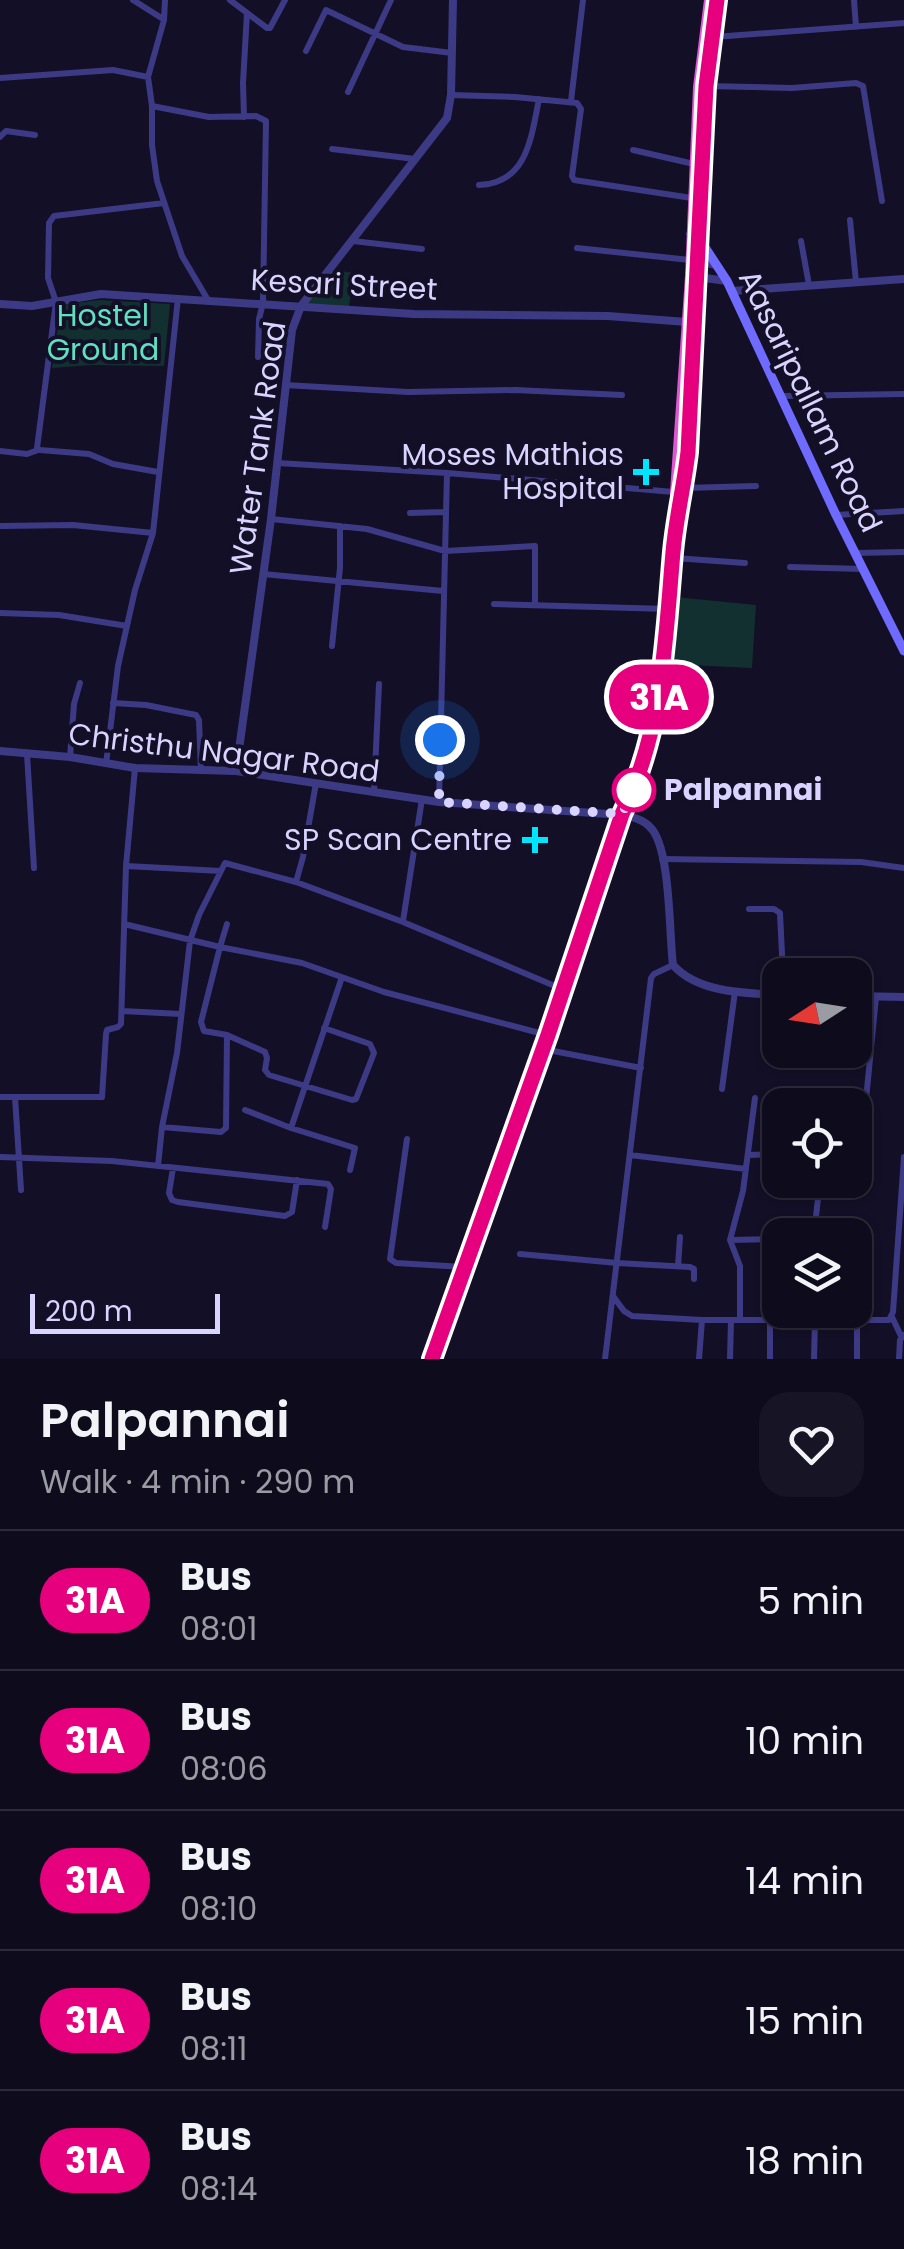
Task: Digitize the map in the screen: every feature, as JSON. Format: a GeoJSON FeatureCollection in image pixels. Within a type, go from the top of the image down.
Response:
{"type":"FeatureCollection","features":[{"type":"Feature","properties":{"kind":"highway"},"geometry":{"type":"LineString","coordinates":[[432,1359],[652,736],[670,609],[709,0]]}},
{"type":"Feature","properties":{"kind":"highway"},"geometry":{"type":"LineString","coordinates":[[694,235],[694,164],[717,0]]}},
{"type":"Feature","properties":{"kind":"highway"},"geometry":{"type":"LineString","coordinates":[[679,490],[693,276]]}},
{"type":"Feature","properties":{"kind":"main road","name":"Aasaripallam Road"},"geometry":{"type":"LineString","coordinates":[[694,235],[730,286],[904,651]]}},
{"type":"Feature","properties":{"kind":"street"},"geometry":{"type":"LineString","coordinates":[[133,0],[164,20]]}},
{"type":"Feature","properties":{"kind":"street"},"geometry":{"type":"LineString","coordinates":[[166,0],[148,77],[157,181],[182,256],[208,300]]}},
{"type":"Feature","properties":{"kind":"street"},"geometry":{"type":"LineString","coordinates":[[230,0],[270,28],[285,0]]}},
{"type":"Feature","properties":{"kind":"street"},"geometry":{"type":"LineString","coordinates":[[348,92],[391,0]]}},
{"type":"Feature","properties":{"kind":"street","name":"Water Tank Road"},"geometry":{"type":"LineString","coordinates":[[236,772],[292,330],[301,306],[447,118],[453,0]]}},
{"type":"Feature","properties":{"kind":"street"},"geometry":{"type":"LineString","coordinates":[[571,101],[583,0]]}},
{"type":"Feature","properties":{"kind":"street"},"geometry":{"type":"LineString","coordinates":[[854,0],[856,27]]}},
{"type":"Feature","properties":{"kind":"street"},"geometry":{"type":"LineString","coordinates":[[306,51],[326,10],[403,47],[452,52]]}},
{"type":"Feature","properties":{"kind":"street"},"geometry":{"type":"LineString","coordinates":[[244,116],[247,13]]}},
{"type":"Feature","properties":{"kind":"street"},"geometry":{"type":"LineString","coordinates":[[714,37],[904,23]]}},
{"type":"Feature","properties":{"kind":"street"},"geometry":{"type":"LineString","coordinates":[[0,78],[113,70],[148,77]]}},
{"type":"Feature","properties":{"kind":"street"},"geometry":{"type":"LineString","coordinates":[[706,86],[863,86],[882,202]]}},
{"type":"Feature","properties":{"kind":"street"},"geometry":{"type":"LineString","coordinates":[[451,94],[571,101],[580,109],[574,180],[692,198]]}},
{"type":"Feature","properties":{"kind":"street"},"geometry":{"type":"LineString","coordinates":[[479,185],[498,184],[520,167],[539,99]]}},
{"type":"Feature","properties":{"kind":"street"},"geometry":{"type":"LineString","coordinates":[[152,106],[209,117],[260,117],[268,125],[258,357]]}},
{"type":"Feature","properties":{"kind":"street"},"geometry":{"type":"LineString","coordinates":[[0,136],[6,131],[35,135]]}},
{"type":"Feature","properties":{"kind":"street"},"geometry":{"type":"LineString","coordinates":[[332,149],[416,159]]}},
{"type":"Feature","properties":{"kind":"street"},"geometry":{"type":"LineString","coordinates":[[633,150],[694,164]]}},
{"type":"Feature","properties":{"kind":"street"},"geometry":{"type":"LineString","coordinates":[[38,450],[56,302],[48,278],[50,223],[54,216],[164,203]]}},
{"type":"Feature","properties":{"kind":"street"},"geometry":{"type":"LineString","coordinates":[[850,220],[856,282]]}},
{"type":"Feature","properties":{"kind":"street"},"geometry":{"type":"LineString","coordinates":[[353,241],[422,248]]}},
{"type":"Feature","properties":{"kind":"street"},"geometry":{"type":"LineString","coordinates":[[801,242],[809,286]]}},
{"type":"Feature","properties":{"kind":"street"},"geometry":{"type":"LineString","coordinates":[[578,248],[716,266]]}},
{"type":"Feature","properties":{"kind":"street"},"geometry":{"type":"LineString","coordinates":[[693,276],[730,286],[809,286],[904,279]]}},
{"type":"Feature","properties":{"kind":"street","name":"Kesari Street"},"geometry":{"type":"LineString","coordinates":[[0,304],[32,306],[101,294],[414,314],[608,316],[687,322]]}},
{"type":"Feature","properties":{"kind":"street"},"geometry":{"type":"LineString","coordinates":[[106,764],[112,703],[127,626],[152,533],[178,298]]}},
{"type":"Feature","properties":{"kind":"street"},"geometry":{"type":"LineString","coordinates":[[285,385],[622,396]]}},
{"type":"Feature","properties":{"kind":"street"},"geometry":{"type":"LineString","coordinates":[[782,396],[904,394]]}},
{"type":"Feature","properties":{"kind":"street"},"geometry":{"type":"LineString","coordinates":[[0,451],[89,454],[112,464],[158,472]]}},
{"type":"Feature","properties":{"kind":"street"},"geometry":{"type":"LineString","coordinates":[[277,463],[679,490],[756,486]]}},
{"type":"Feature","properties":{"kind":"street"},"geometry":{"type":"LineString","coordinates":[[439,802],[447,473]]}},
{"type":"Feature","properties":{"kind":"street"},"geometry":{"type":"LineString","coordinates":[[836,515],[904,511]]}},
{"type":"Feature","properties":{"kind":"street"},"geometry":{"type":"LineString","coordinates":[[410,513],[444,512]]}},
{"type":"Feature","properties":{"kind":"street"},"geometry":{"type":"LineString","coordinates":[[270,519],[367,529],[445,551],[535,546],[535,604]]}},
{"type":"Feature","properties":{"kind":"street"},"geometry":{"type":"LineString","coordinates":[[0,526],[73,525],[152,533]]}},
{"type":"Feature","properties":{"kind":"street"},"geometry":{"type":"LineString","coordinates":[[332,646],[340,526]]}},
{"type":"Feature","properties":{"kind":"street"},"geometry":{"type":"LineString","coordinates":[[855,553],[904,552]]}},
{"type":"Feature","properties":{"kind":"street"},"geometry":{"type":"LineString","coordinates":[[672,558],[745,563]]}},
{"type":"Feature","properties":{"kind":"street"},"geometry":{"type":"LineString","coordinates":[[790,567],[863,569]]}},
{"type":"Feature","properties":{"kind":"street"},"geometry":{"type":"LineString","coordinates":[[263,574],[444,591]]}},
{"type":"Feature","properties":{"kind":"street"},"geometry":{"type":"LineString","coordinates":[[494,604],[670,609]]}},
{"type":"Feature","properties":{"kind":"street"},"geometry":{"type":"LineString","coordinates":[[0,614],[59,615],[127,626]]}},
{"type":"Feature","properties":{"kind":"street"},"geometry":{"type":"LineString","coordinates":[[70,757],[74,704],[80,683]]}},
{"type":"Feature","properties":{"kind":"street"},"geometry":{"type":"LineString","coordinates":[[374,792],[380,684]]}},
{"type":"Feature","properties":{"kind":"street"},"geometry":{"type":"LineString","coordinates":[[112,703],[196,715],[201,771]]}},
{"type":"Feature","properties":{"kind":"street","name":"Christhu Nagar Road"},"geometry":{"type":"LineString","coordinates":[[0,751],[135,768],[236,772],[439,802],[622,814]]}},
{"type":"Feature","properties":{"kind":"street"},"geometry":{"type":"LineString","coordinates":[[28,754],[34,868]]}},
{"type":"Feature","properties":{"kind":"street"},"geometry":{"type":"LineString","coordinates":[[0,1098],[102,1097],[106,1034],[120,1026],[122,1011],[126,866],[135,768]]}},
{"type":"Feature","properties":{"kind":"street"},"geometry":{"type":"LineString","coordinates":[[296,882],[316,784]]}},
{"type":"Feature","properties":{"kind":"street"},"geometry":{"type":"LineString","coordinates":[[403,922],[422,799]]}},
{"type":"Feature","properties":{"kind":"street"},"geometry":{"type":"LineString","coordinates":[[622,814],[646,823],[654,831],[666,874],[673,965],[696,983],[762,993]]}},
{"type":"Feature","properties":{"kind":"street"},"geometry":{"type":"LineString","coordinates":[[662,860],[862,862],[904,868]]}},
{"type":"Feature","properties":{"kind":"street"},"geometry":{"type":"LineString","coordinates":[[158,1166],[190,941],[224,863],[296,882],[564,990]]}},
{"type":"Feature","properties":{"kind":"street"},"geometry":{"type":"LineString","coordinates":[[126,866],[222,872]]}},
{"type":"Feature","properties":{"kind":"street"},"geometry":{"type":"LineString","coordinates":[[749,908],[780,913],[782,958]]}},
{"type":"Feature","properties":{"kind":"street"},"geometry":{"type":"LineString","coordinates":[[124,924],[302,963],[384,992],[548,1035]]}},
{"type":"Feature","properties":{"kind":"street"},"geometry":{"type":"LineString","coordinates":[[226,924],[204,1031],[227,1035],[265,1052],[265,1070],[269,1075],[352,1100],[358,1096],[374,1052],[370,1044],[324,1028]]}},
{"type":"Feature","properties":{"kind":"street"},"geometry":{"type":"LineString","coordinates":[[606,1359],[651,978],[673,965]]}},
{"type":"Feature","properties":{"kind":"street"},"geometry":{"type":"LineString","coordinates":[[292,1128],[342,977]]}},
{"type":"Feature","properties":{"kind":"street"},"geometry":{"type":"LineString","coordinates":[[722,1089],[735,991]]}},
{"type":"Feature","properties":{"kind":"street"},"geometry":{"type":"LineString","coordinates":[[872,997],[904,998]]}},
{"type":"Feature","properties":{"kind":"street"},"geometry":{"type":"LineString","coordinates":[[867,1088],[876,997]]}},
{"type":"Feature","properties":{"kind":"street"},"geometry":{"type":"LineString","coordinates":[[122,1011],[182,1014]]}},
{"type":"Feature","properties":{"kind":"street"},"geometry":{"type":"LineString","coordinates":[[162,1127],[224,1130],[227,1035]]}},
{"type":"Feature","properties":{"kind":"street"},"geometry":{"type":"LineString","coordinates":[[543,1049],[641,1068]]}},
{"type":"Feature","properties":{"kind":"street"},"geometry":{"type":"LineString","coordinates":[[14,1097],[20,1190]]}},
{"type":"Feature","properties":{"kind":"street"},"geometry":{"type":"LineString","coordinates":[[730,1359],[740,1266],[730,1240],[746,1169],[755,1098]]}},
{"type":"Feature","properties":{"kind":"street"},"geometry":{"type":"LineString","coordinates":[[245,1110],[355,1148],[350,1170]]}},
{"type":"Feature","properties":{"kind":"street"},"geometry":{"type":"LineString","coordinates":[[407,1140],[390,1259],[465,1267]]}},
{"type":"Feature","properties":{"kind":"street"},"geometry":{"type":"LineString","coordinates":[[630,1155],[746,1169]]}},
{"type":"Feature","properties":{"kind":"street"},"geometry":{"type":"LineString","coordinates":[[748,1155],[762,1155]]}},
{"type":"Feature","properties":{"kind":"street"},"geometry":{"type":"LineString","coordinates":[[0,1157],[100,1160],[330,1185],[325,1228]]}},
{"type":"Feature","properties":{"kind":"street"},"geometry":{"type":"LineString","coordinates":[[899,1359],[903,1336],[892,1317],[904,1157]]}},
{"type":"Feature","properties":{"kind":"street"},"geometry":{"type":"LineString","coordinates":[[173,1168],[170,1192],[178,1202],[285,1216],[292,1212],[297,1180]]}},
{"type":"Feature","properties":{"kind":"street"},"geometry":{"type":"LineString","coordinates":[[678,1266],[680,1238]]}},
{"type":"Feature","properties":{"kind":"street"},"geometry":{"type":"LineString","coordinates":[[730,1240],[762,1239]]}},
{"type":"Feature","properties":{"kind":"street"},"geometry":{"type":"LineString","coordinates":[[520,1254],[692,1268],[694,1279]]}},
{"type":"Feature","properties":{"kind":"street"},"geometry":{"type":"LineString","coordinates":[[612,1296],[630,1316],[762,1321]]}},
{"type":"Feature","properties":{"kind":"street"},"geometry":{"type":"LineString","coordinates":[[872,1320],[892,1317]]}},
{"type":"Feature","properties":{"kind":"street"},"geometry":{"type":"LineString","coordinates":[[699,1359],[702,1320]]}},
{"type":"Feature","properties":{"kind":"street"},"geometry":{"type":"LineString","coordinates":[[770,1328],[770,1359]]}},
{"type":"Feature","properties":{"kind":"street"},"geometry":{"type":"LineString","coordinates":[[814,1359],[815,1328]]}},
{"type":"Feature","properties":{"kind":"street"},"geometry":{"type":"LineString","coordinates":[[857,1328],[857,1359]]}},
{"type":"Feature","properties":{"kind":"green space"},"geometry":{"type":"Polygon","coordinates":[[[334,270],[354,273],[349,307],[303,305],[334,270]]]}},
{"type":"Feature","properties":{"kind":"green space","name":"Hostel Ground"},"geometry":{"type":"Polygon","coordinates":[[[99,300],[170,304],[164,366],[52,368],[61,305],[99,300]]]}},
{"type":"Feature","properties":{"kind":"green space"},"geometry":{"type":"Polygon","coordinates":[[[675,597],[756,605],[752,668],[668,664],[675,597]]]}},
{"type":"Feature","properties":{"kind":"bus line","name":"31A"},"geometry":{"type":"LineString","coordinates":[[432,1359],[652,736],[670,609],[676,519],[688,452],[706,86],[717,0]]}},
{"type":"Feature","properties":{"kind":"place","name":"Moses Mathias Hospital"},"geometry":{"type":"Point","coordinates":[646,472]}},
{"type":"Feature","properties":{"kind":"place","name":"Palpannai"},"geometry":{"type":"Point","coordinates":[634,790]}},
{"type":"Feature","properties":{"kind":"place","name":"SP Scan Centre"},"geometry":{"type":"Point","coordinates":[535,840]}},
{"type":"Feature","properties":{"kind":"route"},"geometry":{"type":"LineString","coordinates":[[440,740],[439,802],[622,814],[634,790]]}}]}
